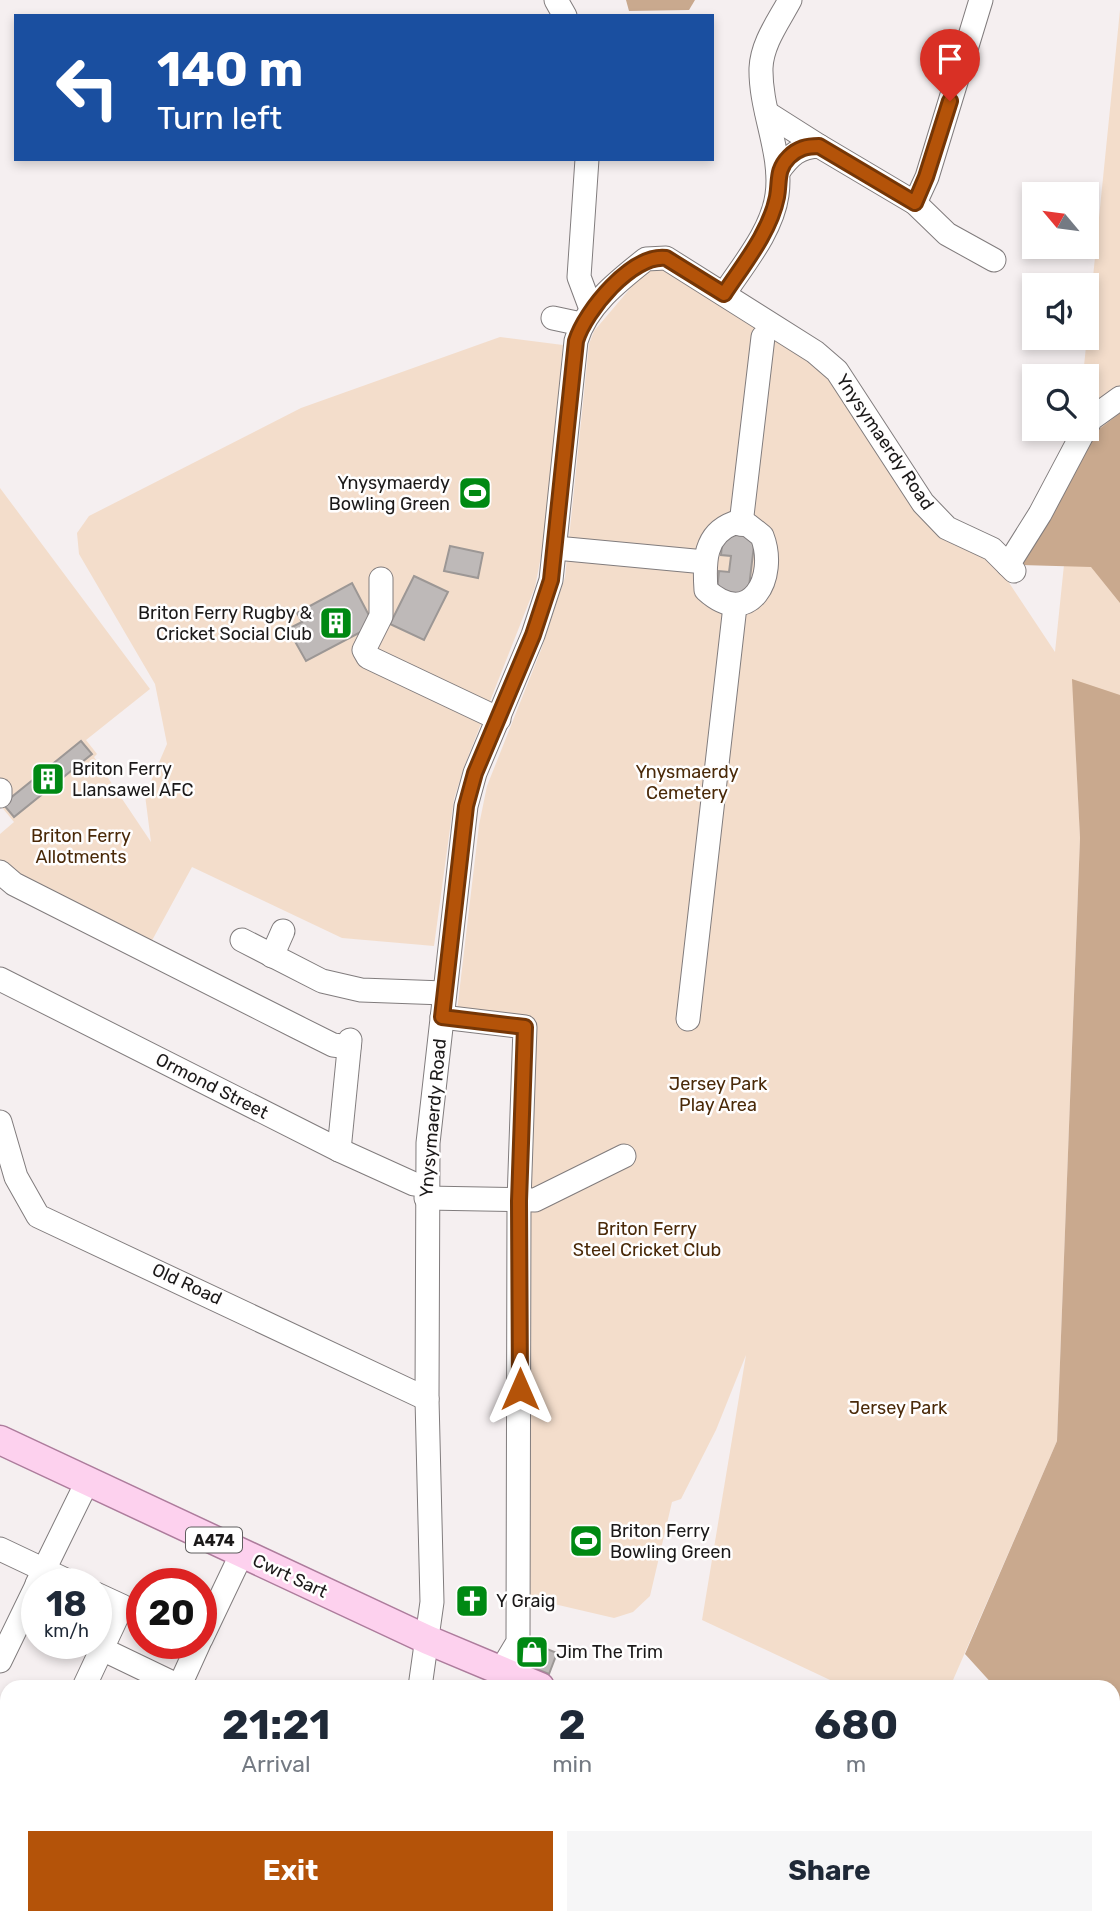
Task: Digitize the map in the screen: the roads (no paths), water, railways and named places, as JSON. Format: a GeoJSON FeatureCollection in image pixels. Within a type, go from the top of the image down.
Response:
{"type":"FeatureCollection","features":[{"type":"Feature","properties":{"kind":"main road","name":"Cwrt Sart"},"geometry":{"type":"LineString","coordinates":[[0,1440],[428,1640]]}},
{"type":"Feature","properties":{"kind":"main road","name":"A474"},"geometry":{"type":"LineString","coordinates":[[428,1640],[521,1680]]}},
{"type":"Feature","properties":{"kind":"street"},"geometry":{"type":"LineString","coordinates":[[724,294],[768,224],[777,198],[778,172],[766,113],[761,68],[766,43],[790,0]]}},
{"type":"Feature","properties":{"kind":"street"},"geometry":{"type":"LineString","coordinates":[[915,203],[926,177],[981,0]]}},
{"type":"Feature","properties":{"kind":"street"},"geometry":{"type":"LineString","coordinates":[[766,113],[915,203],[947,234],[994,260]]}},
{"type":"Feature","properties":{"kind":"street"},"geometry":{"type":"LineString","coordinates":[[778,172],[789,157],[803,147],[819,146]]}},
{"type":"Feature","properties":{"kind":"street"},"geometry":{"type":"LineString","coordinates":[[553,318],[586,317],[579,277],[587,161]]}},
{"type":"Feature","properties":{"kind":"street","name":"Ynysymaerdy Road"},"geometry":{"type":"LineString","coordinates":[[421,1680],[432,1602],[426,1192],[444,993],[466,806],[475,773],[533,635],[551,580],[576,341],[586,317],[628,273],[646,259],[666,258],[815,352],[837,371],[923,503],[947,527],[992,549],[1011,568],[1079,441]]}},
{"type":"Feature","properties":{"kind":"street"},"geometry":{"type":"LineString","coordinates":[[741,524],[763,337]]}},
{"type":"Feature","properties":{"kind":"street"},"geometry":{"type":"LineString","coordinates":[[1099,413],[1120,398]]}},
{"type":"Feature","properties":{"kind":"street"},"geometry":{"type":"LineString","coordinates":[[741,524],[762,536],[765,568],[763,584],[753,598],[735,606],[719,602],[706,590],[705,562],[710,541],[721,528],[741,524]]}},
{"type":"Feature","properties":{"kind":"street"},"geometry":{"type":"LineString","coordinates":[[556,548],[705,562]]}},
{"type":"Feature","properties":{"kind":"street"},"geometry":{"type":"LineString","coordinates":[[381,579],[381,616],[364,650],[368,657],[499,719]]}},
{"type":"Feature","properties":{"kind":"street"},"geometry":{"type":"LineString","coordinates":[[688,1019],[735,606]]}},
{"type":"Feature","properties":{"kind":"street"},"geometry":{"type":"LineString","coordinates":[[0,790],[0,796]]}},
{"type":"Feature","properties":{"kind":"street"},"geometry":{"type":"LineString","coordinates":[[0,873],[14,884],[333,1045],[350,1044],[339,1150]]}},
{"type":"Feature","properties":{"kind":"street"},"geometry":{"type":"LineString","coordinates":[[272,956],[283,931]]}},
{"type":"Feature","properties":{"kind":"street"},"geometry":{"type":"LineString","coordinates":[[242,940],[322,981],[348,987],[444,993]]}},
{"type":"Feature","properties":{"kind":"street","name":"Ormond Street"},"geometry":{"type":"LineString","coordinates":[[0,979],[426,1192],[519,1201],[536,1200],[624,1156]]}},
{"type":"Feature","properties":{"kind":"street"},"geometry":{"type":"LineString","coordinates":[[442,1017],[525,1027],[519,1201],[518,1642],[500,1672]]}},
{"type":"Feature","properties":{"kind":"street","name":"Old Road"},"geometry":{"type":"LineString","coordinates":[[0,1122],[8,1176],[38,1216],[427,1399]]}},
{"type":"Feature","properties":{"kind":"street"},"geometry":{"type":"LineString","coordinates":[[45,1568],[88,1480]]}},
{"type":"Feature","properties":{"kind":"street"},"geometry":{"type":"LineString","coordinates":[[0,1549],[24,1568]]}},
{"type":"Feature","properties":{"kind":"street"},"geometry":{"type":"LineString","coordinates":[[217,1605],[242,1553]]}},
{"type":"Feature","properties":{"kind":"street"},"geometry":{"type":"LineString","coordinates":[[112,1601],[122,1606],[112,1628]]}},
{"type":"Feature","properties":{"kind":"street"},"geometry":{"type":"LineString","coordinates":[[0,1661],[21,1617]]}},
{"type":"Feature","properties":{"kind":"street"},"geometry":{"type":"LineString","coordinates":[[112,1654],[166,1680]]}},
{"type":"Feature","properties":{"kind":"street"},"geometry":{"type":"LineString","coordinates":[[86,1680],[97,1659]]}},
{"type":"Feature","properties":{"kind":"street"},"geometry":{"type":"LineString","coordinates":[[183,1680],[192,1659]]}},
{"type":"Feature","properties":{"kind":"place","name":"Ynysymaerdy Bowling Green"},"geometry":{"type":"Point","coordinates":[475,493]}},
{"type":"Feature","properties":{"kind":"place","name":"Briton Ferry Rugby & Cricket Social Club"},"geometry":{"type":"Point","coordinates":[336,623]}},
{"type":"Feature","properties":{"kind":"place","name":"Briton Ferry Llansawel AFC"},"geometry":{"type":"Point","coordinates":[48,779]}},
{"type":"Feature","properties":{"kind":"place","name":"Briton Ferry Bowling Green"},"geometry":{"type":"Point","coordinates":[586,1541]}},
{"type":"Feature","properties":{"kind":"place","name":"Y Graig"},"geometry":{"type":"Point","coordinates":[472,1601]}},
{"type":"Feature","properties":{"kind":"place","name":"Jim The Trim"},"geometry":{"type":"Point","coordinates":[532,1652]}},
{"type":"Feature","properties":{"kind":"park label","name":"Ynysmaerdy Cemetery"},"geometry":{"type":"Point","coordinates":[687,782]}},
{"type":"Feature","properties":{"kind":"park label","name":"Briton Ferry Allotments"},"geometry":{"type":"Point","coordinates":[81,846]}},
{"type":"Feature","properties":{"kind":"park label","name":"Jersey Park Play Area"},"geometry":{"type":"Point","coordinates":[718,1094]}},
{"type":"Feature","properties":{"kind":"park label","name":"Briton Ferry Steel Cricket Club"},"geometry":{"type":"Point","coordinates":[647,1239]}},
{"type":"Feature","properties":{"kind":"park label","name":"Jersey Park"},"geometry":{"type":"Point","coordinates":[898,1408]}}]}
